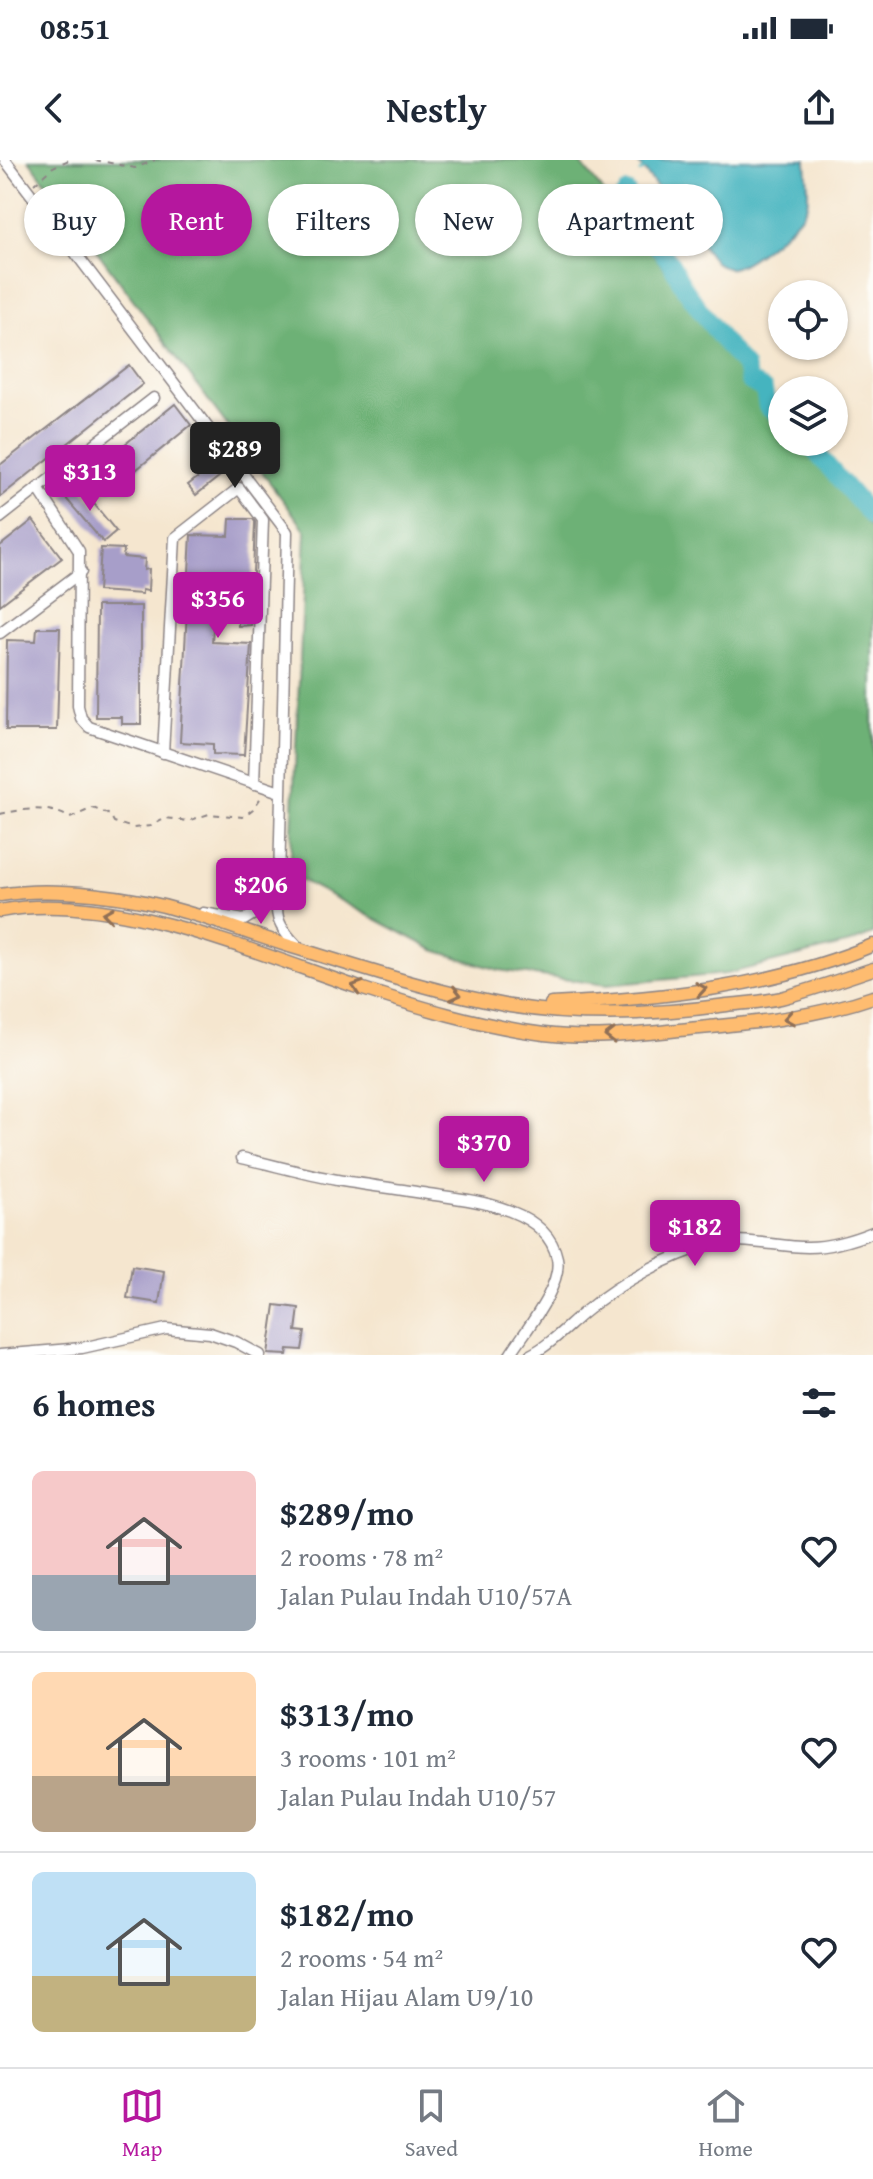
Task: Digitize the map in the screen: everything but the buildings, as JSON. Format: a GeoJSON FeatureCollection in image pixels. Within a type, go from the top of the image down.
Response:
{"type":"FeatureCollection","features":[{"type":"Feature","properties":{"kind":"main road"},"geometry":{"type":"LineString","coordinates":[[0,895],[20,891],[76,893],[183,911],[367,971],[511,1006],[611,1015],[671,1013],[778,999],[873,969]]}},
{"type":"Feature","properties":{"kind":"main road"},"geometry":{"type":"LineString","coordinates":[[0,911],[20,907],[73,909],[140,919],[251,950],[448,1015],[547,1035],[638,1035],[742,1026],[800,1016],[873,997]]}},
{"type":"Feature","properties":{"kind":"main road"},"geometry":{"type":"LineString","coordinates":[[511,1006],[617,1000],[702,990],[779,975],[850,955],[873,945]]}},
{"type":"Feature","properties":{"kind":"street"},"geometry":{"type":"LineString","coordinates":[[5,160],[24,184]]}},
{"type":"Feature","properties":{"kind":"street"},"geometry":{"type":"LineString","coordinates":[[79,256],[287,532],[277,920],[300,949]]}},
{"type":"Feature","properties":{"kind":"street"},"geometry":{"type":"LineString","coordinates":[[0,518],[154,398]]}},
{"type":"Feature","properties":{"kind":"street"},"geometry":{"type":"LineString","coordinates":[[38,488],[79,551],[78,706],[81,718],[89,727],[280,792]]}},
{"type":"Feature","properties":{"kind":"street"},"geometry":{"type":"LineString","coordinates":[[163,753],[175,538],[239,488],[263,520],[260,786]]}},
{"type":"Feature","properties":{"kind":"street"},"geometry":{"type":"LineString","coordinates":[[0,633],[81,572]]}},
{"type":"Feature","properties":{"kind":"street"},"geometry":{"type":"LineString","coordinates":[[183,911],[244,920],[262,909],[279,883]]}},
{"type":"Feature","properties":{"kind":"street"},"geometry":{"type":"LineString","coordinates":[[242,1158],[336,1180],[479,1200],[532,1223],[550,1242],[558,1259],[556,1275],[540,1310],[510,1355]]}},
{"type":"Feature","properties":{"kind":"street"},"geometry":{"type":"LineString","coordinates":[[530,1355],[545,1347],[589,1308],[648,1270],[693,1250],[732,1242],[811,1248],[873,1232]]}},
{"type":"Feature","properties":{"kind":"street"},"geometry":{"type":"LineString","coordinates":[[0,1355],[82,1348],[166,1329],[210,1333],[260,1355]]}},
{"type":"Feature","properties":{"kind":"path"},"geometry":{"type":"LineString","coordinates":[[34,184],[53,167],[69,160]]}},
{"type":"Feature","properties":{"kind":"path"},"geometry":{"type":"LineString","coordinates":[[95,160],[135,168],[155,160]]}},
{"type":"Feature","properties":{"kind":"path"},"geometry":{"type":"LineString","coordinates":[[0,814],[33,809],[53,811],[70,818],[93,808],[100,809],[125,827],[151,826],[166,818],[188,821],[209,814],[243,817],[253,809],[260,786]]}},
{"type":"Feature","properties":{"kind":"green space"},"geometry":{"type":"Polygon","coordinates":[[[29,160],[578,160],[597,184],[538,184],[538,256],[654,256],[768,398],[768,456],[813,456],[873,531],[873,934],[850,943],[726,974],[606,985],[498,970],[434,950],[290,874],[306,531],[101,256],[125,256],[125,184],[47,184],[29,160]]]}},
{"type":"Feature","properties":{"kind":"water"},"geometry":{"type":"Polygon","coordinates":[[[636,160],[806,160],[807,204],[796,221],[762,251],[740,265],[726,268],[710,256],[723,256],[723,184],[655,184],[636,160]]]}},
{"type":"Feature","properties":{"kind":"waterway"},"geometry":{"type":"LineString","coordinates":[[640,172],[647,167]]}},
{"type":"Feature","properties":{"kind":"waterway"},"geometry":{"type":"LineString","coordinates":[[665,256],[685,289],[745,367],[749,381],[764,390],[768,408]]}},
{"type":"Feature","properties":{"kind":"waterway"},"geometry":{"type":"LineString","coordinates":[[819,456],[873,518]]}}]}
